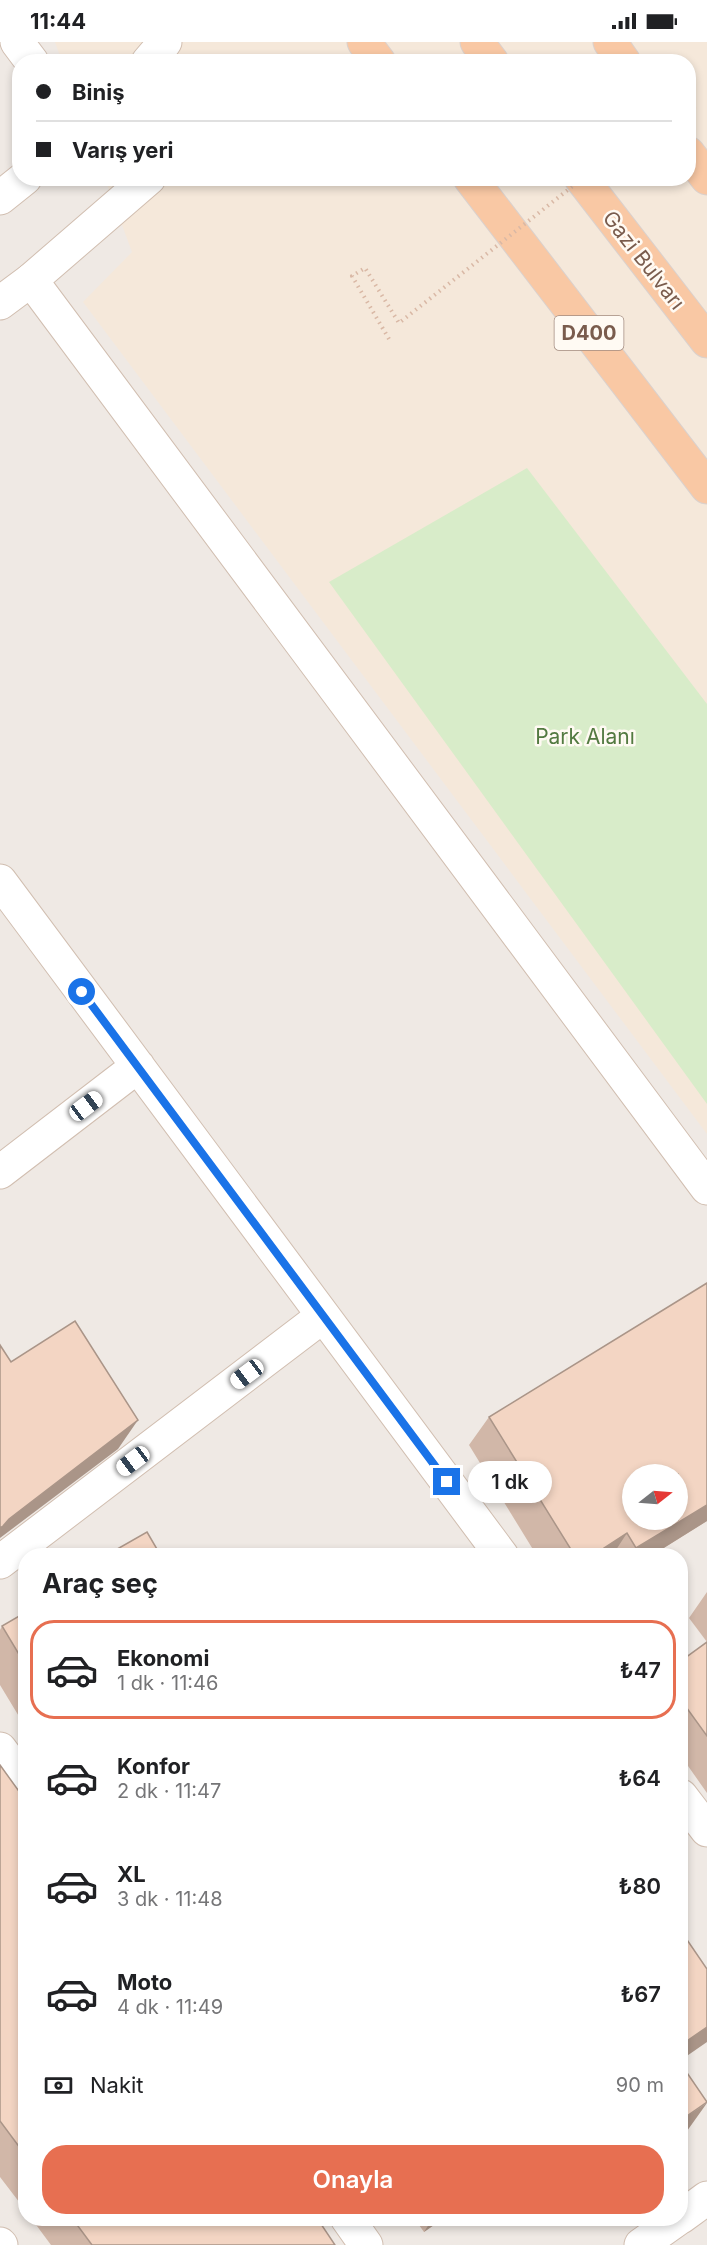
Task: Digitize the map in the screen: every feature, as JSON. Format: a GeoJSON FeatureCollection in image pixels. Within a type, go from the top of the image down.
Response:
{"type":"FeatureCollection","features":[{"type":"Feature","properties":{"kind":"highway","name":"D400"},"geometry":{"type":"LineString","coordinates":[[476,186],[707,487]]}},
{"type":"Feature","properties":{"kind":"highway","name":"Gazi Bulvarı"},"geometry":{"type":"LineString","coordinates":[[588,186],[707,341]]}},
{"type":"Feature","properties":{"kind":"street"},"geometry":{"type":"LineString","coordinates":[[155,54],[165,42]]}},
{"type":"Feature","properties":{"kind":"street"},"geometry":{"type":"LineString","coordinates":[[0,198],[15,186]]}},
{"type":"Feature","properties":{"kind":"street"},"geometry":{"type":"LineString","coordinates":[[0,303],[31,280],[140,186]]}},
{"type":"Feature","properties":{"kind":"street"},"geometry":{"type":"LineString","coordinates":[[31,280],[707,1188]]}},
{"type":"Feature","properties":{"kind":"street"},"geometry":{"type":"LineString","coordinates":[[0,881],[496,1548]]}},
{"type":"Feature","properties":{"kind":"street"},"geometry":{"type":"LineString","coordinates":[[0,1172],[138,1066]]}},
{"type":"Feature","properties":{"kind":"street"},"geometry":{"type":"LineString","coordinates":[[18,1548],[323,1316]]}},
{"type":"Feature","properties":{"kind":"street"},"geometry":{"type":"LineString","coordinates":[[0,1562],[18,1548]]}},
{"type":"Feature","properties":{"kind":"street"},"geometry":{"type":"LineString","coordinates":[[0,1749],[18,1773]]}},
{"type":"Feature","properties":{"kind":"street"},"geometry":{"type":"LineString","coordinates":[[688,2212],[707,2198]]}},
{"type":"Feature","properties":{"kind":"street"},"geometry":{"type":"LineString","coordinates":[[353,2226],[366,2245]]}},
{"type":"Feature","properties":{"kind":"street"},"geometry":{"type":"LineString","coordinates":[[641,2245],[668,2226]]}},
{"type":"Feature","properties":{"kind":"path"},"geometry":{"type":"LineString","coordinates":[[389,339],[352,276],[365,268],[399,323],[572,186]]}},
{"type":"Feature","properties":{"kind":"shaded area"},"geometry":{"type":"Polygon","coordinates":[[[0,42],[707,42],[707,2245],[0,2245],[0,42]]]}},
{"type":"Feature","properties":{"kind":"shaded area"},"geometry":{"type":"Polygon","coordinates":[[[0,42],[55,42],[59,54],[12,54],[12,186],[108,186],[132,252],[83,302],[707,1134],[707,2245],[0,2245],[0,42]]]}},
{"type":"Feature","properties":{"kind":"green space","name":"Park Alanı"},"geometry":{"type":"Polygon","coordinates":[[[527,468],[707,704],[707,1104],[329,582],[527,468]]]}},
{"type":"Feature","properties":{"kind":"building"},"geometry":{"type":"Polygon","coordinates":[[[707,1283],[707,1505],[688,1517],[688,1464],[622,1464],[622,1530],[666,1530],[636,1548],[627,1533],[604,1548],[570,1548],[489,1417],[707,1283]]]}},
{"type":"Feature","properties":{"kind":"building"},"geometry":{"type":"Polygon","coordinates":[[[75,1321],[138,1420],[0,1528],[0,1345],[11,1362],[75,1321]]]}},
{"type":"Feature","properties":{"kind":"building"},"geometry":{"type":"Polygon","coordinates":[[[147,1532],[156,1548],[119,1548],[147,1532]]]}},
{"type":"Feature","properties":{"kind":"building"},"geometry":{"type":"Polygon","coordinates":[[[18,1617],[18,1653],[2,1626],[18,1617]]]}},
{"type":"Feature","properties":{"kind":"building"},"geometry":{"type":"Polygon","coordinates":[[[707,1642],[707,1736],[688,1710],[688,1656],[707,1642]]]}},
{"type":"Feature","properties":{"kind":"building"},"geometry":{"type":"Polygon","coordinates":[[[0,1765],[18,1790],[18,2145],[0,2121],[0,1765]]]}},
{"type":"Feature","properties":{"kind":"building"},"geometry":{"type":"Polygon","coordinates":[[[688,1941],[707,1969],[707,2027],[688,2040],[688,1941]]]}},
{"type":"Feature","properties":{"kind":"building"},"geometry":{"type":"Polygon","coordinates":[[[688,2074],[707,2102],[688,2115],[688,2074]]]}},
{"type":"Feature","properties":{"kind":"building"},"geometry":{"type":"Polygon","coordinates":[[[78,2226],[322,2226],[335,2245],[92,2245],[78,2226]]]}},
{"type":"Feature","properties":{"kind":"route"},"geometry":{"type":"LineString","coordinates":[[82,992],[447,1482]]}}]}
